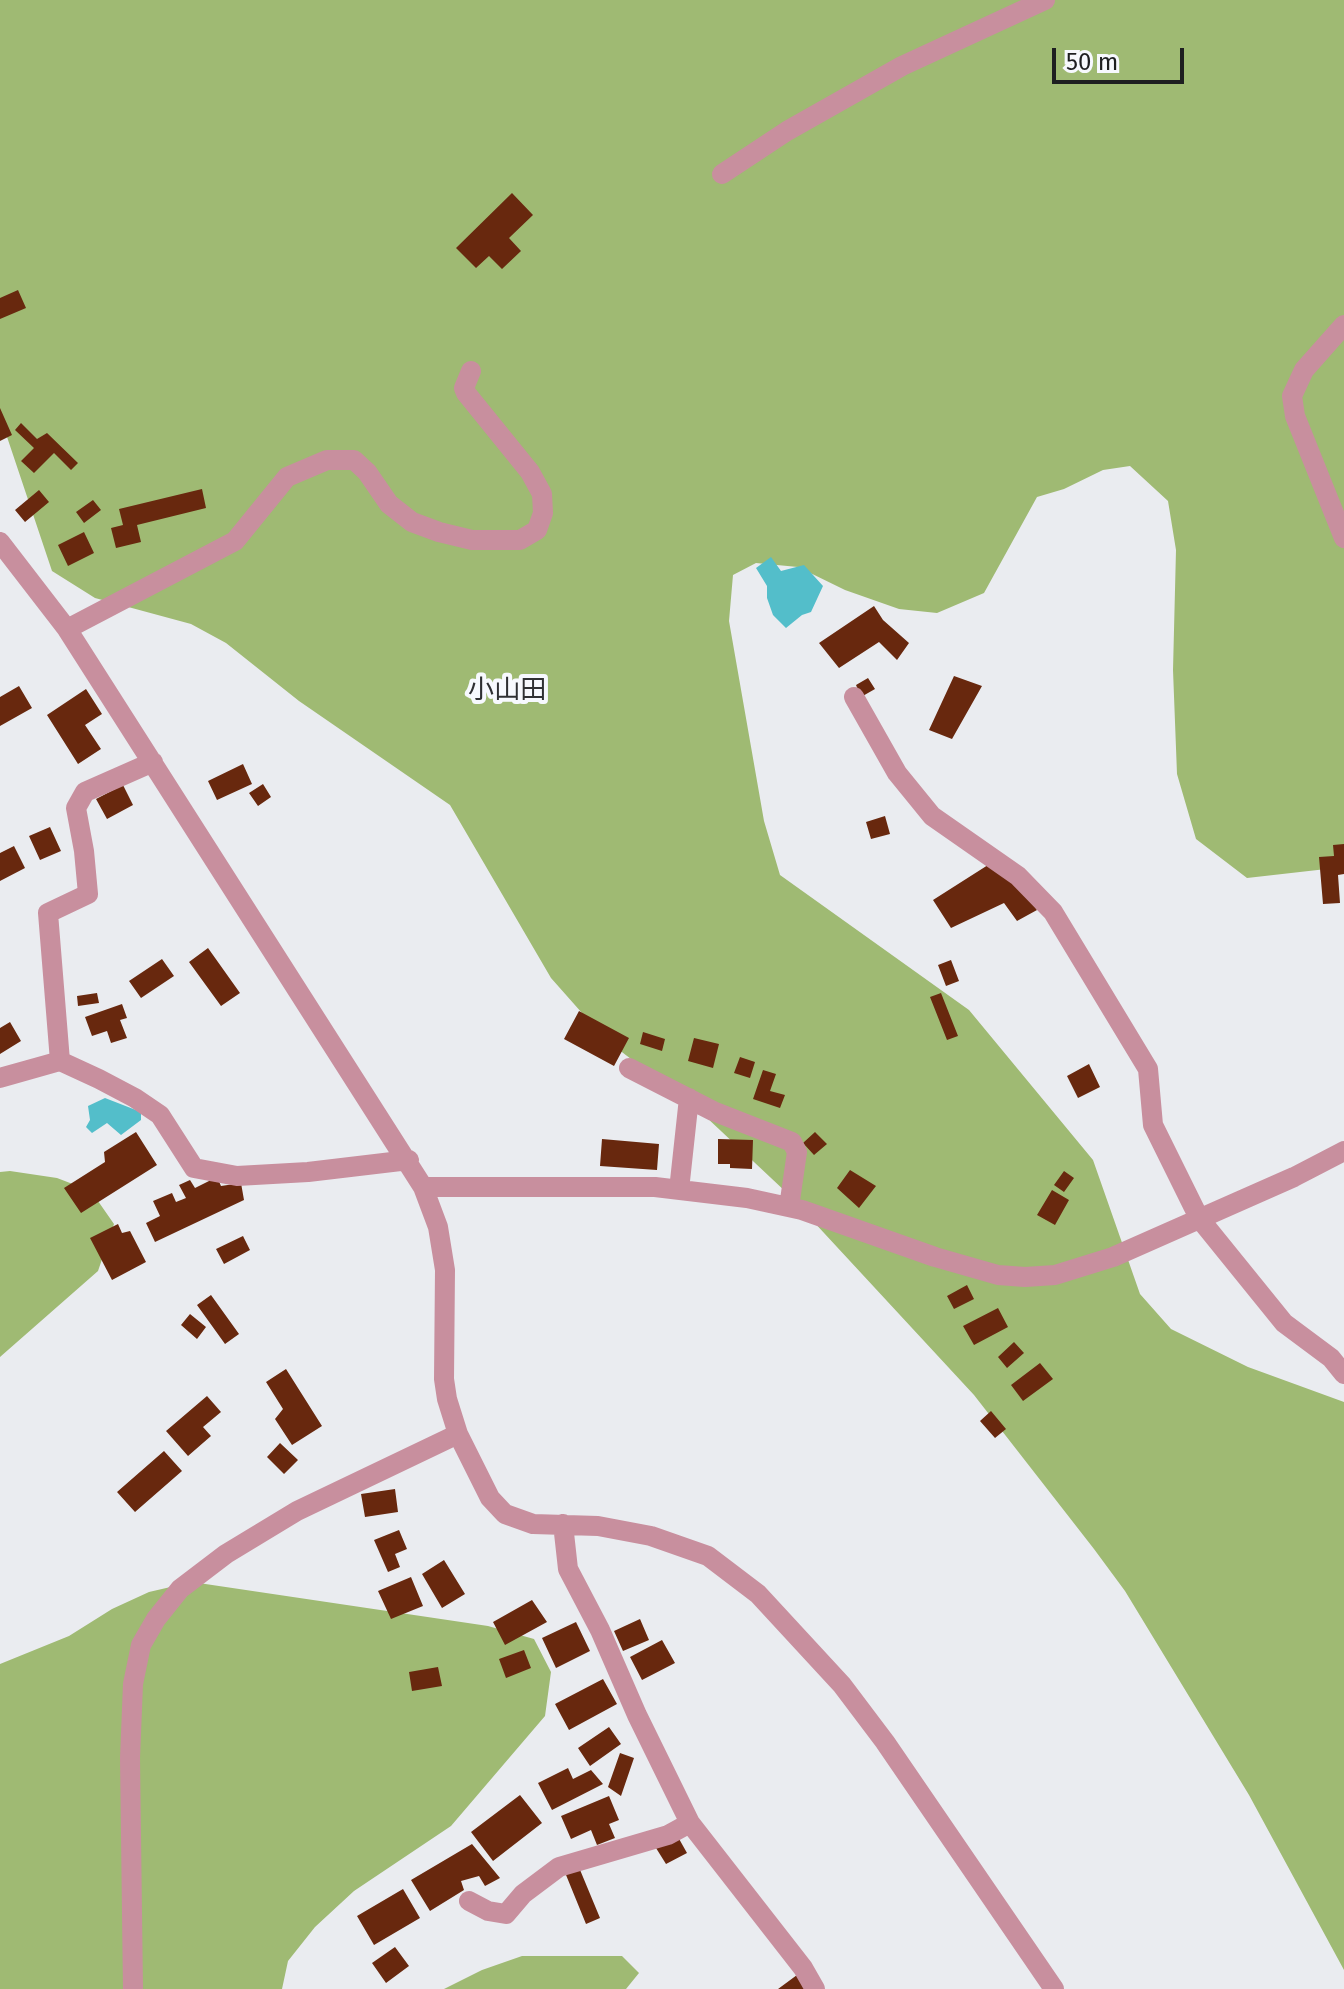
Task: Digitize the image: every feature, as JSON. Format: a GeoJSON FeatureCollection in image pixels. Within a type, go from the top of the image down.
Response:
{"type":"FeatureCollection","features":[{"type":"Feature","properties":{"kind":"street"},"geometry":{"type":"LineString","coordinates":[[722,174],[787,131],[902,66],[1045,0]]}},
{"type":"Feature","properties":{"kind":"street"},"geometry":{"type":"LineString","coordinates":[[1344,325],[1304,370],[1292,396],[1295,416],[1344,538]]}},
{"type":"Feature","properties":{"kind":"street"},"geometry":{"type":"LineString","coordinates":[[67,629],[235,541],[287,477],[327,460],[354,460],[367,472],[389,504],[412,522],[439,532],[472,540],[520,540],[537,530],[543,513],[542,494],[530,472],[466,393],[464,388],[471,371]]}},
{"type":"Feature","properties":{"kind":"street"},"geometry":{"type":"LineString","coordinates":[[0,542],[67,629],[409,1160],[423,1187],[438,1227],[445,1270],[444,1379],[447,1399],[458,1434],[490,1498],[505,1514],[533,1524],[598,1526],[651,1536],[708,1556],[758,1594],[842,1685],[885,1742],[1054,1989]]}},
{"type":"Feature","properties":{"kind":"street"},"geometry":{"type":"LineString","coordinates":[[854,697],[897,773],[932,816],[1018,876],[1053,912],[1148,1069],[1153,1125],[1199,1218],[1284,1323],[1331,1358],[1344,1374]]}},
{"type":"Feature","properties":{"kind":"street"},"geometry":{"type":"LineString","coordinates":[[60,1061],[48,913],[88,894],[76,808],[85,792],[153,762]]}},
{"type":"Feature","properties":{"kind":"street"},"geometry":{"type":"LineString","coordinates":[[0,1078],[60,1061],[135,1098],[160,1115],[194,1168],[237,1176],[322,1171],[409,1160]]}},
{"type":"Feature","properties":{"kind":"street"},"geometry":{"type":"LineString","coordinates":[[629,1068],[713,1111],[792,1142],[797,1152],[789,1207]]}},
{"type":"Feature","properties":{"kind":"street"},"geometry":{"type":"LineString","coordinates":[[679,1190],[689,1098]]}},
{"type":"Feature","properties":{"kind":"street"},"geometry":{"type":"LineString","coordinates":[[423,1187],[655,1187],[747,1198],[789,1207],[998,1275],[1025,1277],[1055,1275],[1113,1257],[1344,1152]]}},
{"type":"Feature","properties":{"kind":"street"},"geometry":{"type":"LineString","coordinates":[[133,1989],[130,1758],[133,1684],[141,1645],[156,1619],[180,1589],[226,1554],[297,1511],[458,1434]]}},
{"type":"Feature","properties":{"kind":"street"},"geometry":{"type":"LineString","coordinates":[[563,1524],[568,1569],[600,1630],[690,1823],[803,1968],[815,1989]]}},
{"type":"Feature","properties":{"kind":"street"},"geometry":{"type":"LineString","coordinates":[[469,1901],[488,1911],[506,1914],[523,1894],[559,1867],[668,1835],[690,1823]]}},
{"type":"Feature","properties":{"kind":"green space"},"geometry":{"type":"Polygon","coordinates":[[[0,0],[1344,0],[1344,867],[1247,878],[1196,839],[1177,774],[1173,670],[1176,550],[1168,501],[1130,466],[1103,470],[1064,489],[1037,497],[984,593],[937,613],[899,609],[845,590],[798,567],[756,563],[733,575],[729,621],[764,821],[780,875],[969,1010],[1093,1160],[1140,1294],[1171,1329],[1248,1367],[1344,1402],[1344,1970],[1249,1795],[1125,1591],[1094,1549],[974,1395],[787,1193],[705,1116],[605,1039],[551,978],[450,805],[299,701],[226,643],[191,624],[95,598],[52,571],[0,416],[0,0]]]}},
{"type":"Feature","properties":{"kind":"green space"},"geometry":{"type":"Polygon","coordinates":[[[0,1172],[57,1178],[91,1191],[114,1224],[98,1271],[0,1357],[0,1172]]]}},
{"type":"Feature","properties":{"kind":"green space"},"geometry":{"type":"Polygon","coordinates":[[[192,1582],[488,1626],[534,1639],[551,1672],[545,1716],[451,1826],[354,1891],[315,1927],[288,1961],[282,1989],[0,1989],[0,1664],[69,1636],[112,1609],[149,1592],[192,1582]]]}},
{"type":"Feature","properties":{"kind":"green space"},"geometry":{"type":"Polygon","coordinates":[[[522,1956],[622,1956],[639,1973],[626,1989],[444,1989],[482,1970],[522,1956]]]}},
{"type":"Feature","properties":{"kind":"water"},"geometry":{"type":"Polygon","coordinates":[[[771,557],[781,571],[804,565],[823,586],[811,612],[786,628],[773,615],[767,598],[767,586],[756,568],[771,557]]]}},
{"type":"Feature","properties":{"kind":"water"},"geometry":{"type":"Polygon","coordinates":[[[105,1098],[141,1112],[141,1120],[121,1135],[107,1123],[92,1133],[86,1127],[90,1120],[88,1106],[105,1098]]]}},
{"type":"Feature","properties":{"kind":"building"},"geometry":{"type":"Polygon","coordinates":[[[512,193],[533,215],[509,238],[521,251],[502,269],[489,256],[476,268],[456,248],[512,193]]]}},
{"type":"Feature","properties":{"kind":"building"},"geometry":{"type":"Polygon","coordinates":[[[18,290],[26,308],[0,319],[0,298],[18,290]]]}},
{"type":"Feature","properties":{"kind":"building"},"geometry":{"type":"Polygon","coordinates":[[[0,408],[12,435],[0,441],[0,408]]]}},
{"type":"Feature","properties":{"kind":"building"},"geometry":{"type":"Polygon","coordinates":[[[21,423],[37,439],[47,433],[78,463],[71,470],[54,453],[34,473],[21,461],[34,448],[15,430],[21,423]]]}},
{"type":"Feature","properties":{"kind":"building"},"geometry":{"type":"Polygon","coordinates":[[[202,489],[206,508],[137,525],[141,542],[116,548],[111,528],[123,525],[119,509],[202,489]]]}},
{"type":"Feature","properties":{"kind":"building"},"geometry":{"type":"Polygon","coordinates":[[[39,490],[49,502],[25,522],[15,510],[39,490]]]}},
{"type":"Feature","properties":{"kind":"building"},"geometry":{"type":"Polygon","coordinates":[[[93,500],[101,510],[84,523],[76,512],[93,500]]]}},
{"type":"Feature","properties":{"kind":"building"},"geometry":{"type":"Polygon","coordinates":[[[84,532],[94,553],[68,566],[58,545],[84,532]]]}},
{"type":"Feature","properties":{"kind":"building"},"geometry":{"type":"Polygon","coordinates":[[[874,606],[883,620],[909,643],[897,660],[879,642],[839,668],[819,643],[874,606]]]}},
{"type":"Feature","properties":{"kind":"building"},"geometry":{"type":"Polygon","coordinates":[[[954,676],[982,686],[952,739],[929,730],[954,676]]]}},
{"type":"Feature","properties":{"kind":"building"},"geometry":{"type":"Polygon","coordinates":[[[868,678],[875,689],[861,697],[856,685],[868,678]]]}},
{"type":"Feature","properties":{"kind":"building"},"geometry":{"type":"Polygon","coordinates":[[[19,686],[32,708],[0,726],[0,697],[19,686]]]}},
{"type":"Feature","properties":{"kind":"building"},"geometry":{"type":"Polygon","coordinates":[[[86,689],[102,714],[85,725],[101,749],[78,764],[47,715],[86,689]]]}},
{"type":"Feature","properties":{"kind":"building"},"geometry":{"type":"Polygon","coordinates":[[[243,764],[252,784],[217,800],[208,781],[243,764]]]}},
{"type":"Feature","properties":{"kind":"building"},"geometry":{"type":"Polygon","coordinates":[[[263,784],[271,797],[258,806],[249,793],[263,784]]]}},
{"type":"Feature","properties":{"kind":"building"},"geometry":{"type":"Polygon","coordinates":[[[123,785],[133,805],[107,819],[96,799],[123,785]]]}},
{"type":"Feature","properties":{"kind":"building"},"geometry":{"type":"Polygon","coordinates":[[[885,816],[890,834],[871,839],[866,822],[885,816]]]}},
{"type":"Feature","properties":{"kind":"building"},"geometry":{"type":"Polygon","coordinates":[[[50,827],[61,851],[40,860],[29,836],[50,827]]]}},
{"type":"Feature","properties":{"kind":"building"},"geometry":{"type":"Polygon","coordinates":[[[1344,844],[1344,874],[1338,875],[1340,903],[1323,904],[1319,857],[1334,856],[1333,845],[1344,844]]]}},
{"type":"Feature","properties":{"kind":"building"},"geometry":{"type":"Polygon","coordinates":[[[14,846],[25,868],[0,881],[0,853],[14,846]]]}},
{"type":"Feature","properties":{"kind":"building"},"geometry":{"type":"Polygon","coordinates":[[[988,865],[1022,889],[1037,910],[1017,921],[1004,903],[951,928],[933,900],[988,865]]]}},
{"type":"Feature","properties":{"kind":"building"},"geometry":{"type":"Polygon","coordinates":[[[208,948],[240,993],[221,1006],[189,962],[208,948]]]}},
{"type":"Feature","properties":{"kind":"building"},"geometry":{"type":"Polygon","coordinates":[[[162,959],[174,976],[141,998],[129,981],[162,959]]]}},
{"type":"Feature","properties":{"kind":"building"},"geometry":{"type":"Polygon","coordinates":[[[951,960],[959,981],[946,986],[938,965],[951,960]]]}},
{"type":"Feature","properties":{"kind":"building"},"geometry":{"type":"Polygon","coordinates":[[[97,993],[99,1003],[78,1006],[77,996],[97,993]]]}},
{"type":"Feature","properties":{"kind":"building"},"geometry":{"type":"Polygon","coordinates":[[[941,993],[958,1036],[947,1040],[930,997],[941,993]]]}},
{"type":"Feature","properties":{"kind":"building"},"geometry":{"type":"Polygon","coordinates":[[[122,1004],[127,1018],[120,1020],[127,1038],[111,1043],[107,1031],[92,1036],[85,1017],[122,1004]]]}},
{"type":"Feature","properties":{"kind":"building"},"geometry":{"type":"Polygon","coordinates":[[[579,1011],[629,1038],[614,1066],[564,1039],[579,1011]]]}},
{"type":"Feature","properties":{"kind":"building"},"geometry":{"type":"Polygon","coordinates":[[[10,1022],[21,1041],[0,1054],[0,1028],[10,1022]]]}},
{"type":"Feature","properties":{"kind":"building"},"geometry":{"type":"Polygon","coordinates":[[[643,1032],[665,1039],[662,1051],[640,1044],[643,1032]]]}},
{"type":"Feature","properties":{"kind":"building"},"geometry":{"type":"Polygon","coordinates":[[[694,1038],[719,1044],[713,1068],[688,1061],[694,1038]]]}},
{"type":"Feature","properties":{"kind":"building"},"geometry":{"type":"Polygon","coordinates":[[[740,1057],[755,1062],[750,1078],[734,1073],[740,1057]]]}},
{"type":"Feature","properties":{"kind":"building"},"geometry":{"type":"Polygon","coordinates":[[[1089,1064],[1100,1087],[1078,1098],[1067,1076],[1089,1064]]]}},
{"type":"Feature","properties":{"kind":"building"},"geometry":{"type":"Polygon","coordinates":[[[763,1070],[776,1074],[770,1091],[785,1095],[780,1108],[753,1099],[763,1070]]]}},
{"type":"Feature","properties":{"kind":"building"},"geometry":{"type":"Polygon","coordinates":[[[136,1132],[157,1165],[81,1213],[64,1188],[105,1162],[104,1152],[136,1132]]]}},
{"type":"Feature","properties":{"kind":"building"},"geometry":{"type":"Polygon","coordinates":[[[815,1132],[827,1144],[814,1155],[803,1143],[815,1132]]]}},
{"type":"Feature","properties":{"kind":"building"},"geometry":{"type":"Polygon","coordinates":[[[602,1139],[659,1144],[657,1170],[600,1166],[602,1139]]]}},
{"type":"Feature","properties":{"kind":"building"},"geometry":{"type":"Polygon","coordinates":[[[718,1139],[753,1140],[752,1169],[718,1164],[718,1139]]]}},
{"type":"Feature","properties":{"kind":"building"},"geometry":{"type":"Polygon","coordinates":[[[850,1170],[876,1186],[859,1208],[837,1188],[850,1170]]]}},
{"type":"Feature","properties":{"kind":"building"},"geometry":{"type":"Polygon","coordinates":[[[1064,1171],[1074,1178],[1064,1192],[1054,1185],[1064,1171]]]}},
{"type":"Feature","properties":{"kind":"building"},"geometry":{"type":"Polygon","coordinates":[[[217,1177],[221,1186],[241,1183],[244,1200],[155,1242],[146,1223],[160,1216],[153,1201],[172,1193],[176,1202],[186,1198],[179,1185],[190,1180],[195,1188],[217,1177]]]}},
{"type":"Feature","properties":{"kind":"building"},"geometry":{"type":"Polygon","coordinates":[[[1052,1190],[1069,1200],[1055,1225],[1037,1215],[1052,1190]]]}},
{"type":"Feature","properties":{"kind":"building"},"geometry":{"type":"Polygon","coordinates":[[[118,1224],[122,1233],[130,1231],[146,1262],[112,1280],[90,1238],[118,1224]]]}},
{"type":"Feature","properties":{"kind":"building"},"geometry":{"type":"Polygon","coordinates":[[[243,1236],[250,1250],[224,1264],[216,1249],[243,1236]]]}},
{"type":"Feature","properties":{"kind":"building"},"geometry":{"type":"Polygon","coordinates":[[[967,1285],[974,1299],[954,1309],[947,1296],[967,1285]]]}},
{"type":"Feature","properties":{"kind":"building"},"geometry":{"type":"Polygon","coordinates":[[[211,1295],[239,1334],[225,1344],[197,1305],[211,1295]]]}},
{"type":"Feature","properties":{"kind":"building"},"geometry":{"type":"Polygon","coordinates":[[[998,1308],[1008,1327],[974,1345],[963,1326],[998,1308]]]}},
{"type":"Feature","properties":{"kind":"building"},"geometry":{"type":"Polygon","coordinates":[[[190,1314],[206,1327],[197,1339],[181,1325],[190,1314]]]}},
{"type":"Feature","properties":{"kind":"building"},"geometry":{"type":"Polygon","coordinates":[[[1014,1342],[1024,1353],[1007,1368],[998,1357],[1014,1342]]]}},
{"type":"Feature","properties":{"kind":"building"},"geometry":{"type":"Polygon","coordinates":[[[1040,1363],[1053,1379],[1023,1401],[1011,1385],[1040,1363]]]}},
{"type":"Feature","properties":{"kind":"building"},"geometry":{"type":"Polygon","coordinates":[[[286,1369],[322,1426],[292,1445],[275,1419],[283,1409],[266,1382],[286,1369]]]}},
{"type":"Feature","properties":{"kind":"building"},"geometry":{"type":"Polygon","coordinates":[[[207,1396],[221,1412],[203,1427],[211,1436],[188,1456],[166,1431],[207,1396]]]}},
{"type":"Feature","properties":{"kind":"building"},"geometry":{"type":"Polygon","coordinates":[[[991,1411],[1006,1429],[995,1438],[980,1421],[991,1411]]]}},
{"type":"Feature","properties":{"kind":"building"},"geometry":{"type":"Polygon","coordinates":[[[280,1443],[298,1460],[284,1474],[267,1457],[280,1443]]]}},
{"type":"Feature","properties":{"kind":"building"},"geometry":{"type":"Polygon","coordinates":[[[164,1451],[182,1471],[135,1512],[117,1492],[164,1451]]]}},
{"type":"Feature","properties":{"kind":"building"},"geometry":{"type":"Polygon","coordinates":[[[395,1489],[398,1512],[365,1517],[361,1494],[395,1489]]]}},
{"type":"Feature","properties":{"kind":"building"},"geometry":{"type":"Polygon","coordinates":[[[399,1530],[407,1549],[395,1554],[400,1567],[388,1572],[374,1540],[399,1530]]]}},
{"type":"Feature","properties":{"kind":"building"},"geometry":{"type":"Polygon","coordinates":[[[444,1560],[465,1594],[442,1608],[422,1574],[444,1560]]]}},
{"type":"Feature","properties":{"kind":"building"},"geometry":{"type":"Polygon","coordinates":[[[411,1577],[423,1606],[391,1619],[378,1591],[411,1577]]]}},
{"type":"Feature","properties":{"kind":"building"},"geometry":{"type":"Polygon","coordinates":[[[532,1600],[547,1622],[505,1645],[493,1622],[532,1600]]]}},
{"type":"Feature","properties":{"kind":"building"},"geometry":{"type":"Polygon","coordinates":[[[640,1619],[649,1640],[623,1651],[614,1631],[640,1619]]]}},
{"type":"Feature","properties":{"kind":"building"},"geometry":{"type":"Polygon","coordinates":[[[576,1622],[590,1651],[556,1668],[542,1638],[576,1622]]]}},
{"type":"Feature","properties":{"kind":"building"},"geometry":{"type":"Polygon","coordinates":[[[662,1640],[675,1663],[642,1680],[630,1657],[662,1640]]]}},
{"type":"Feature","properties":{"kind":"building"},"geometry":{"type":"Polygon","coordinates":[[[524,1650],[531,1668],[506,1678],[499,1659],[524,1650]]]}},
{"type":"Feature","properties":{"kind":"building"},"geometry":{"type":"Polygon","coordinates":[[[438,1667],[442,1686],[412,1691],[409,1672],[438,1667]]]}},
{"type":"Feature","properties":{"kind":"building"},"geometry":{"type":"Polygon","coordinates":[[[603,1679],[617,1704],[569,1730],[555,1704],[603,1679]]]}},
{"type":"Feature","properties":{"kind":"building"},"geometry":{"type":"Polygon","coordinates":[[[609,1727],[621,1744],[590,1766],[578,1748],[609,1727]]]}},
{"type":"Feature","properties":{"kind":"building"},"geometry":{"type":"Polygon","coordinates":[[[620,1753],[634,1758],[621,1796],[608,1787],[620,1753]]]}},
{"type":"Feature","properties":{"kind":"building"},"geometry":{"type":"Polygon","coordinates":[[[568,1768],[573,1779],[591,1770],[603,1784],[552,1810],[538,1783],[568,1768]]]}},
{"type":"Feature","properties":{"kind":"building"},"geometry":{"type":"Polygon","coordinates":[[[520,1795],[542,1823],[493,1861],[471,1832],[520,1795]]]}},
{"type":"Feature","properties":{"kind":"building"},"geometry":{"type":"Polygon","coordinates":[[[609,1796],[619,1820],[609,1824],[615,1838],[597,1845],[591,1830],[571,1839],[561,1816],[609,1796]]]}},
{"type":"Feature","properties":{"kind":"building"},"geometry":{"type":"Polygon","coordinates":[[[678,1837],[687,1853],[666,1864],[656,1848],[678,1837]]]}},
{"type":"Feature","properties":{"kind":"building"},"geometry":{"type":"Polygon","coordinates":[[[472,1844],[500,1878],[485,1886],[479,1876],[461,1881],[464,1890],[430,1911],[411,1880],[472,1844]]]}},
{"type":"Feature","properties":{"kind":"building"},"geometry":{"type":"Polygon","coordinates":[[[578,1865],[600,1918],[586,1924],[564,1870],[578,1865]]]}},
{"type":"Feature","properties":{"kind":"building"},"geometry":{"type":"Polygon","coordinates":[[[403,1889],[420,1918],[374,1945],[357,1916],[403,1889]]]}},
{"type":"Feature","properties":{"kind":"building"},"geometry":{"type":"Polygon","coordinates":[[[395,1947],[409,1966],[386,1983],[372,1963],[395,1947]]]}},
{"type":"Feature","properties":{"kind":"building"},"geometry":{"type":"Polygon","coordinates":[[[797,1975],[805,1989],[778,1989],[797,1975]]]}},
{"type":"Feature","properties":{"kind":"district","name":"小山田"},"geometry":{"type":"Point","coordinates":[507,691]}}]}
